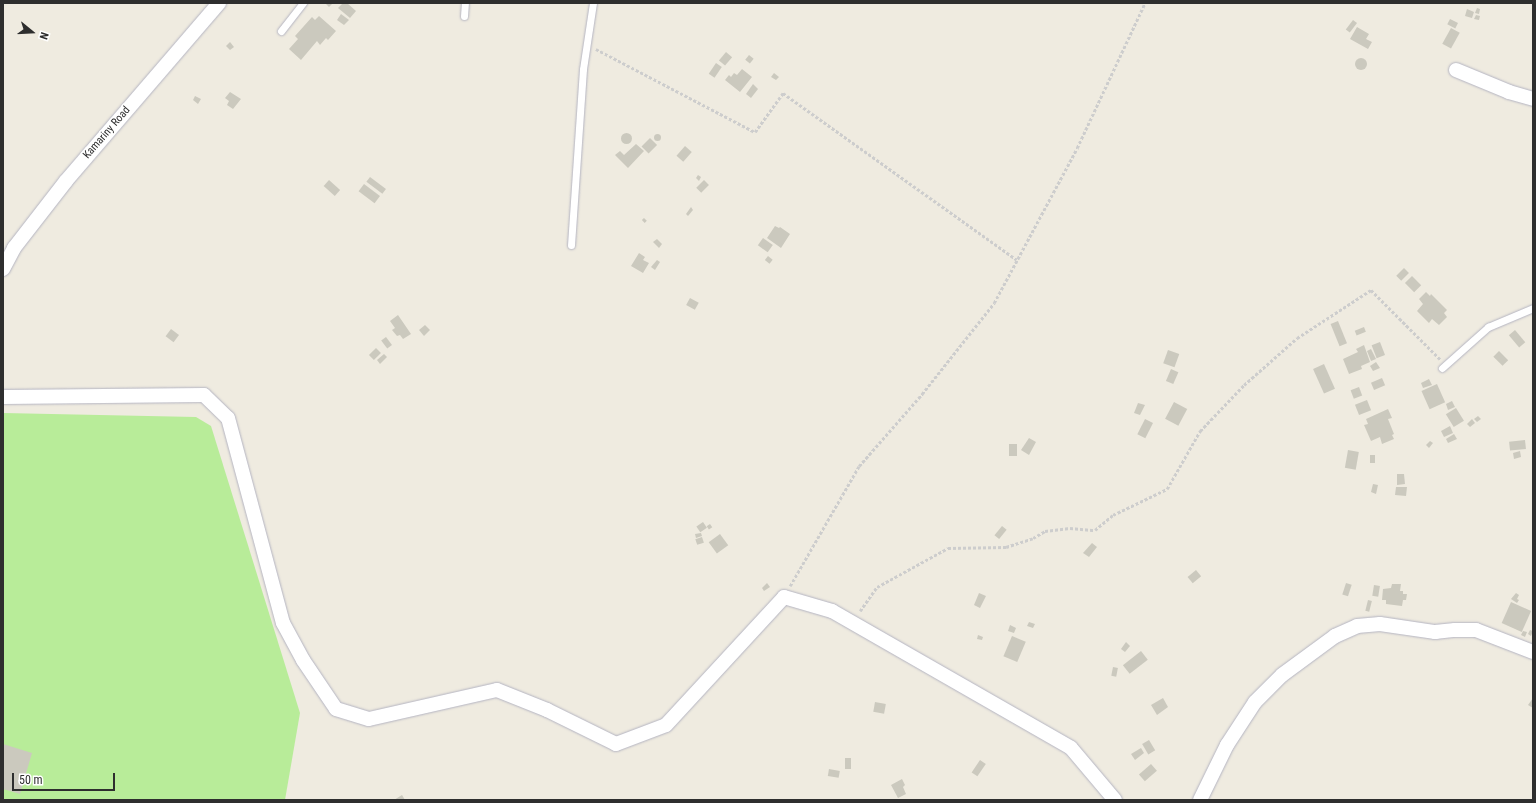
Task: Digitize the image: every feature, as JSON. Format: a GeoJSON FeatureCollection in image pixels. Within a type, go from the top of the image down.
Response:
{"type":"FeatureCollection","features":[{"type":"Feature","properties":{"kind":"street","name":"Kamariny Road"},"geometry":{"type":"LineString","coordinates":[[3,269],[14,248],[66,181],[218,3]]}},
{"type":"Feature","properties":{"kind":"street"},"geometry":{"type":"LineString","coordinates":[[1456,70],[1509,92],[1533,99]]}},
{"type":"Feature","properties":{"kind":"street"},"geometry":{"type":"LineString","coordinates":[[3,397],[204,395],[228,418],[283,623],[303,660],[336,709],[369,720],[497,690],[547,710],[616,744],[666,725],[784,596],[832,611],[1071,748],[1116,800]]}},
{"type":"Feature","properties":{"kind":"street"},"geometry":{"type":"LineString","coordinates":[[1200,800],[1228,745],[1255,702],[1282,675],[1335,636],[1351,628],[1380,624],[1435,632],[1476,630],[1533,652]]}},
{"type":"Feature","properties":{"kind":"lane"},"geometry":{"type":"LineString","coordinates":[[281,31],[302,3]]}},
{"type":"Feature","properties":{"kind":"lane"},"geometry":{"type":"LineString","coordinates":[[464,3],[464,16]]}},
{"type":"Feature","properties":{"kind":"lane"},"geometry":{"type":"LineString","coordinates":[[571,245],[585,43],[593,3]]}},
{"type":"Feature","properties":{"kind":"lane"},"geometry":{"type":"LineString","coordinates":[[1444,366],[1488,327],[1533,308]]}},
{"type":"Feature","properties":{"kind":"path"},"geometry":{"type":"LineString","coordinates":[[784,596],[859,466],[922,394],[994,303],[1077,148],[1145,3]]}},
{"type":"Feature","properties":{"kind":"path"},"geometry":{"type":"LineString","coordinates":[[585,43],[755,132],[783,93],[1017,260]]}},
{"type":"Feature","properties":{"kind":"path"},"geometry":{"type":"LineString","coordinates":[[852,622],[877,587],[948,548],[1006,547],[1033,538],[1046,531],[1070,528],[1095,530],[1113,515],[1168,489],[1200,431],[1244,385],[1297,338],[1371,290],[1444,366]]}},
{"type":"Feature","properties":{"kind":"green space"},"geometry":{"type":"Polygon","coordinates":[[[3,413],[196,417],[211,426],[300,713],[285,800],[3,800],[3,413]]]}},
{"type":"Feature","properties":{"kind":"building"},"geometry":{"type":"Polygon","coordinates":[[[325,3],[333,3],[329,7],[325,3]]]}},
{"type":"Feature","properties":{"kind":"building"},"geometry":{"type":"Polygon","coordinates":[[[343,3],[347,3],[356,11],[350,18],[338,8],[343,3]]]}},
{"type":"Feature","properties":{"kind":"building"},"geometry":{"type":"Polygon","coordinates":[[[1477,8],[1480,9],[1479,14],[1475,13],[1477,8]]]}},
{"type":"Feature","properties":{"kind":"building"},"geometry":{"type":"Polygon","coordinates":[[[1467,9],[1474,12],[1472,18],[1465,16],[1467,9]]]}},
{"type":"Feature","properties":{"kind":"building"},"geometry":{"type":"Polygon","coordinates":[[[341,14],[349,20],[344,25],[337,20],[341,14]]]}},
{"type":"Feature","properties":{"kind":"building"},"geometry":{"type":"Polygon","coordinates":[[[1476,15],[1480,16],[1479,20],[1474,19],[1476,15]]]}},
{"type":"Feature","properties":{"kind":"building"},"geometry":{"type":"Polygon","coordinates":[[[319,16],[336,31],[328,40],[326,38],[320,45],[317,41],[301,60],[289,49],[298,39],[295,36],[312,17],[315,20],[319,16]]]}},
{"type":"Feature","properties":{"kind":"building"},"geometry":{"type":"Polygon","coordinates":[[[1450,19],[1458,23],[1455,28],[1447,24],[1450,19]]]}},
{"type":"Feature","properties":{"kind":"building"},"geometry":{"type":"Polygon","coordinates":[[[1353,20],[1357,23],[1350,33],[1346,30],[1353,20]]]}},
{"type":"Feature","properties":{"kind":"building"},"geometry":{"type":"Polygon","coordinates":[[[1357,27],[1369,34],[1366,39],[1372,42],[1368,49],[1350,39],[1357,27]]]}},
{"type":"Feature","properties":{"kind":"building"},"geometry":{"type":"Polygon","coordinates":[[[1451,28],[1460,33],[1451,49],[1442,44],[1451,28]]]}},
{"type":"Feature","properties":{"kind":"building"},"geometry":{"type":"Polygon","coordinates":[[[230,42],[234,47],[230,50],[226,46],[230,42]]]}},
{"type":"Feature","properties":{"kind":"building"},"geometry":{"type":"Polygon","coordinates":[[[726,52],[732,57],[725,66],[719,60],[726,52]]]}},
{"type":"Feature","properties":{"kind":"building"},"geometry":{"type":"Polygon","coordinates":[[[749,55],[754,59],[750,63],[745,60],[749,55]]]}},
{"type":"Feature","properties":{"kind":"building"},"geometry":{"type":"Polygon","coordinates":[[[1361,58],[1365,60],[1367,64],[1365,68],[1361,70],[1357,68],[1355,64],[1357,60],[1361,58]]]}},
{"type":"Feature","properties":{"kind":"building"},"geometry":{"type":"Polygon","coordinates":[[[716,63],[722,67],[715,78],[709,74],[716,63]]]}},
{"type":"Feature","properties":{"kind":"building"},"geometry":{"type":"Polygon","coordinates":[[[742,69],[752,77],[740,92],[725,80],[729,75],[731,77],[734,73],[737,75],[742,69]]]}},
{"type":"Feature","properties":{"kind":"building"},"geometry":{"type":"Polygon","coordinates":[[[774,73],[779,77],[776,80],[771,77],[774,73]]]}},
{"type":"Feature","properties":{"kind":"building"},"geometry":{"type":"Polygon","coordinates":[[[753,84],[758,89],[751,98],[746,94],[753,84]]]}},
{"type":"Feature","properties":{"kind":"building"},"geometry":{"type":"Polygon","coordinates":[[[230,92],[241,99],[233,109],[227,105],[229,101],[225,98],[230,92]]]}},
{"type":"Feature","properties":{"kind":"building"},"geometry":{"type":"Polygon","coordinates":[[[195,96],[201,99],[198,104],[193,100],[195,96]]]}},
{"type":"Feature","properties":{"kind":"building"},"geometry":{"type":"Polygon","coordinates":[[[624,133],[628,133],[630,134],[630,142],[624,143],[621,140],[621,136],[624,133]]]}},
{"type":"Feature","properties":{"kind":"building"},"geometry":{"type":"Polygon","coordinates":[[[657,133],[660,134],[660,140],[657,141],[654,140],[653,137],[654,134],[657,133]]]}},
{"type":"Feature","properties":{"kind":"building"},"geometry":{"type":"Polygon","coordinates":[[[650,138],[657,145],[649,154],[642,146],[650,138]]]}},
{"type":"Feature","properties":{"kind":"building"},"geometry":{"type":"Polygon","coordinates":[[[636,144],[644,151],[628,168],[615,155],[620,151],[624,155],[636,144]]]}},
{"type":"Feature","properties":{"kind":"building"},"geometry":{"type":"Polygon","coordinates":[[[685,146],[692,152],[683,162],[676,156],[685,146]]]}},
{"type":"Feature","properties":{"kind":"building"},"geometry":{"type":"Polygon","coordinates":[[[698,175],[701,177],[699,181],[696,178],[698,175]]]}},
{"type":"Feature","properties":{"kind":"building"},"geometry":{"type":"Polygon","coordinates":[[[370,177],[386,189],[382,194],[366,182],[370,177]]]}},
{"type":"Feature","properties":{"kind":"building"},"geometry":{"type":"Polygon","coordinates":[[[329,180],[340,190],[335,196],[324,186],[329,180]]]}},
{"type":"Feature","properties":{"kind":"building"},"geometry":{"type":"Polygon","coordinates":[[[704,180],[709,185],[701,193],[696,188],[704,180]]]}},
{"type":"Feature","properties":{"kind":"building"},"geometry":{"type":"Polygon","coordinates":[[[364,184],[380,196],[375,203],[359,191],[364,184]]]}},
{"type":"Feature","properties":{"kind":"building"},"geometry":{"type":"Polygon","coordinates":[[[691,207],[693,210],[688,216],[686,214],[691,207]]]}},
{"type":"Feature","properties":{"kind":"building"},"geometry":{"type":"Polygon","coordinates":[[[644,218],[647,221],[645,223],[642,220],[644,218]]]}},
{"type":"Feature","properties":{"kind":"building"},"geometry":{"type":"Polygon","coordinates":[[[775,226],[780,227],[790,234],[781,248],[767,238],[775,226]]]}},
{"type":"Feature","properties":{"kind":"building"},"geometry":{"type":"Polygon","coordinates":[[[763,238],[773,245],[768,252],[758,245],[763,238]]]}},
{"type":"Feature","properties":{"kind":"building"},"geometry":{"type":"Polygon","coordinates":[[[657,239],[662,244],[659,248],[653,242],[657,239]]]}},
{"type":"Feature","properties":{"kind":"building"},"geometry":{"type":"Polygon","coordinates":[[[639,253],[645,257],[643,260],[649,263],[643,273],[631,266],[639,253]]]}},
{"type":"Feature","properties":{"kind":"building"},"geometry":{"type":"Polygon","coordinates":[[[768,256],[773,260],[770,264],[765,260],[768,256]]]}},
{"type":"Feature","properties":{"kind":"building"},"geometry":{"type":"Polygon","coordinates":[[[657,260],[660,262],[655,270],[651,267],[657,260]]]}},
{"type":"Feature","properties":{"kind":"building"},"geometry":{"type":"Polygon","coordinates":[[[1404,268],[1409,273],[1401,281],[1396,276],[1404,268]]]}},
{"type":"Feature","properties":{"kind":"building"},"geometry":{"type":"Polygon","coordinates":[[[1412,276],[1421,285],[1414,292],[1405,283],[1412,276]]]}},
{"type":"Feature","properties":{"kind":"building"},"geometry":{"type":"Polygon","coordinates":[[[1426,292],[1430,296],[1431,294],[1447,310],[1444,313],[1447,317],[1439,325],[1432,319],[1429,323],[1417,311],[1423,304],[1419,299],[1426,292]]]}},
{"type":"Feature","properties":{"kind":"building"},"geometry":{"type":"Polygon","coordinates":[[[690,298],[699,303],[695,310],[686,305],[690,298]]]}},
{"type":"Feature","properties":{"kind":"building"},"geometry":{"type":"Polygon","coordinates":[[[398,315],[411,334],[403,339],[400,335],[397,336],[392,330],[395,328],[390,321],[398,315]]]}},
{"type":"Feature","properties":{"kind":"building"},"geometry":{"type":"Polygon","coordinates":[[[1338,321],[1347,343],[1340,346],[1331,324],[1338,321]]]}},
{"type":"Feature","properties":{"kind":"building"},"geometry":{"type":"Polygon","coordinates":[[[425,325],[430,330],[424,336],[419,330],[425,325]]]}},
{"type":"Feature","properties":{"kind":"building"},"geometry":{"type":"Polygon","coordinates":[[[1364,327],[1366,332],[1357,335],[1355,331],[1364,327]]]}},
{"type":"Feature","properties":{"kind":"building"},"geometry":{"type":"Polygon","coordinates":[[[171,329],[179,335],[174,342],[166,336],[171,329]]]}},
{"type":"Feature","properties":{"kind":"building"},"geometry":{"type":"Polygon","coordinates":[[[1515,330],[1525,342],[1519,347],[1509,335],[1515,330]]]}},
{"type":"Feature","properties":{"kind":"building"},"geometry":{"type":"Polygon","coordinates":[[[386,337],[392,345],[387,349],[381,341],[386,337]]]}},
{"type":"Feature","properties":{"kind":"building"},"geometry":{"type":"Polygon","coordinates":[[[1380,342],[1385,355],[1377,358],[1372,345],[1380,342]]]}},
{"type":"Feature","properties":{"kind":"building"},"geometry":{"type":"Polygon","coordinates":[[[1364,345],[1370,362],[1361,366],[1362,369],[1349,374],[1343,359],[1358,352],[1356,349],[1364,345]]]}},
{"type":"Feature","properties":{"kind":"building"},"geometry":{"type":"Polygon","coordinates":[[[376,348],[381,353],[374,360],[369,355],[376,348]]]}},
{"type":"Feature","properties":{"kind":"building"},"geometry":{"type":"Polygon","coordinates":[[[1371,349],[1376,359],[1371,361],[1367,351],[1371,349]]]}},
{"type":"Feature","properties":{"kind":"building"},"geometry":{"type":"Polygon","coordinates":[[[1168,350],[1179,354],[1174,367],[1163,363],[1168,350]]]}},
{"type":"Feature","properties":{"kind":"building"},"geometry":{"type":"Polygon","coordinates":[[[1499,351],[1508,360],[1503,366],[1493,357],[1499,351]]]}},
{"type":"Feature","properties":{"kind":"building"},"geometry":{"type":"Polygon","coordinates":[[[384,354],[387,357],[380,364],[377,360],[384,354]]]}},
{"type":"Feature","properties":{"kind":"building"},"geometry":{"type":"Polygon","coordinates":[[[1376,362],[1380,368],[1373,371],[1370,366],[1376,362]]]}},
{"type":"Feature","properties":{"kind":"building"},"geometry":{"type":"Polygon","coordinates":[[[1324,364],[1335,389],[1324,394],[1313,369],[1324,364]]]}},
{"type":"Feature","properties":{"kind":"building"},"geometry":{"type":"Polygon","coordinates":[[[1171,369],[1178,372],[1173,384],[1166,381],[1171,369]]]}},
{"type":"Feature","properties":{"kind":"building"},"geometry":{"type":"Polygon","coordinates":[[[1382,378],[1385,385],[1374,390],[1371,383],[1382,378]]]}},
{"type":"Feature","properties":{"kind":"building"},"geometry":{"type":"Polygon","coordinates":[[[1429,379],[1432,385],[1423,388],[1421,383],[1429,379]]]}},
{"type":"Feature","properties":{"kind":"building"},"geometry":{"type":"Polygon","coordinates":[[[1437,384],[1445,402],[1430,409],[1421,391],[1437,384]]]}},
{"type":"Feature","properties":{"kind":"building"},"geometry":{"type":"Polygon","coordinates":[[[1359,387],[1362,395],[1354,399],[1351,390],[1359,387]]]}},
{"type":"Feature","properties":{"kind":"building"},"geometry":{"type":"Polygon","coordinates":[[[1367,400],[1371,410],[1359,415],[1355,405],[1367,400]]]}},
{"type":"Feature","properties":{"kind":"building"},"geometry":{"type":"Polygon","coordinates":[[[1452,401],[1455,407],[1448,410],[1446,404],[1452,401]]]}},
{"type":"Feature","properties":{"kind":"building"},"geometry":{"type":"Polygon","coordinates":[[[1174,402],[1187,409],[1178,426],[1165,419],[1174,402]]]}},
{"type":"Feature","properties":{"kind":"building"},"geometry":{"type":"Polygon","coordinates":[[[1138,403],[1145,405],[1140,415],[1134,413],[1138,403]]]}},
{"type":"Feature","properties":{"kind":"building"},"geometry":{"type":"Polygon","coordinates":[[[1456,408],[1464,421],[1454,427],[1446,414],[1456,408]]]}},
{"type":"Feature","properties":{"kind":"building"},"geometry":{"type":"Polygon","coordinates":[[[1388,409],[1392,418],[1388,419],[1394,434],[1392,435],[1394,439],[1382,444],[1380,437],[1371,441],[1364,425],[1368,424],[1366,419],[1388,409]]]}},
{"type":"Feature","properties":{"kind":"building"},"geometry":{"type":"Polygon","coordinates":[[[1478,416],[1481,419],[1477,422],[1474,419],[1478,416]]]}},
{"type":"Feature","properties":{"kind":"building"},"geometry":{"type":"Polygon","coordinates":[[[1145,419],[1153,423],[1145,438],[1137,434],[1145,419]]]}},
{"type":"Feature","properties":{"kind":"building"},"geometry":{"type":"Polygon","coordinates":[[[1472,419],[1475,423],[1470,427],[1467,424],[1472,419]]]}},
{"type":"Feature","properties":{"kind":"building"},"geometry":{"type":"Polygon","coordinates":[[[1450,426],[1453,433],[1444,437],[1441,431],[1450,426]]]}},
{"type":"Feature","properties":{"kind":"building"},"geometry":{"type":"Polygon","coordinates":[[[1454,434],[1457,439],[1448,443],[1446,439],[1454,434]]]}},
{"type":"Feature","properties":{"kind":"building"},"geometry":{"type":"Polygon","coordinates":[[[1029,438],[1036,442],[1029,455],[1021,450],[1029,438]]]}},
{"type":"Feature","properties":{"kind":"building"},"geometry":{"type":"Polygon","coordinates":[[[1525,440],[1526,449],[1510,451],[1509,442],[1525,440]]]}},
{"type":"Feature","properties":{"kind":"building"},"geometry":{"type":"Polygon","coordinates":[[[1430,441],[1433,443],[1429,448],[1426,445],[1430,441]]]}},
{"type":"Feature","properties":{"kind":"building"},"geometry":{"type":"Polygon","coordinates":[[[1009,444],[1017,444],[1017,456],[1009,456],[1009,444]]]}},
{"type":"Feature","properties":{"kind":"building"},"geometry":{"type":"Polygon","coordinates":[[[1348,450],[1359,452],[1356,470],[1345,468],[1348,450]]]}},
{"type":"Feature","properties":{"kind":"building"},"geometry":{"type":"Polygon","coordinates":[[[1520,451],[1521,457],[1514,459],[1513,453],[1520,451]]]}},
{"type":"Feature","properties":{"kind":"building"},"geometry":{"type":"Polygon","coordinates":[[[1370,455],[1375,455],[1375,463],[1370,463],[1370,455]]]}},
{"type":"Feature","properties":{"kind":"building"},"geometry":{"type":"Polygon","coordinates":[[[1397,474],[1404,474],[1405,484],[1397,485],[1397,474]]]}},
{"type":"Feature","properties":{"kind":"building"},"geometry":{"type":"Polygon","coordinates":[[[1373,484],[1378,485],[1376,494],[1371,492],[1373,484]]]}},
{"type":"Feature","properties":{"kind":"building"},"geometry":{"type":"Polygon","coordinates":[[[1396,487],[1407,487],[1406,496],[1395,495],[1396,487]]]}},
{"type":"Feature","properties":{"kind":"building"},"geometry":{"type":"Polygon","coordinates":[[[703,522],[707,528],[700,532],[696,526],[703,522]]]}},
{"type":"Feature","properties":{"kind":"building"},"geometry":{"type":"Polygon","coordinates":[[[710,524],[712,527],[709,530],[707,526],[710,524]]]}},
{"type":"Feature","properties":{"kind":"building"},"geometry":{"type":"Polygon","coordinates":[[[1002,526],[1007,530],[999,539],[994,535],[1002,526]]]}},
{"type":"Feature","properties":{"kind":"building"},"geometry":{"type":"Polygon","coordinates":[[[701,533],[702,536],[696,538],[695,534],[701,533]]]}},
{"type":"Feature","properties":{"kind":"building"},"geometry":{"type":"Polygon","coordinates":[[[720,534],[728,545],[717,554],[709,542],[720,534]]]}},
{"type":"Feature","properties":{"kind":"building"},"geometry":{"type":"Polygon","coordinates":[[[702,537],[704,543],[697,545],[695,539],[702,537]]]}},
{"type":"Feature","properties":{"kind":"building"},"geometry":{"type":"Polygon","coordinates":[[[1092,543],[1097,547],[1089,557],[1083,553],[1092,543]]]}},
{"type":"Feature","properties":{"kind":"building"},"geometry":{"type":"Polygon","coordinates":[[[1196,570],[1201,576],[1193,583],[1188,577],[1196,570]]]}},
{"type":"Feature","properties":{"kind":"building"},"geometry":{"type":"Polygon","coordinates":[[[767,583],[770,587],[764,591],[762,588],[767,583]]]}},
{"type":"Feature","properties":{"kind":"building"},"geometry":{"type":"Polygon","coordinates":[[[1346,583],[1352,585],[1348,596],[1342,594],[1346,583]]]}},
{"type":"Feature","properties":{"kind":"building"},"geometry":{"type":"Polygon","coordinates":[[[1392,584],[1401,584],[1400,591],[1403,591],[1403,594],[1407,594],[1406,600],[1403,600],[1402,606],[1386,604],[1386,600],[1382,600],[1383,589],[1391,588],[1392,584]]]}},
{"type":"Feature","properties":{"kind":"building"},"geometry":{"type":"Polygon","coordinates":[[[1374,585],[1380,586],[1378,597],[1372,596],[1374,585]]]}},
{"type":"Feature","properties":{"kind":"building"},"geometry":{"type":"Polygon","coordinates":[[[979,593],[986,596],[980,608],[974,605],[979,593]]]}},
{"type":"Feature","properties":{"kind":"building"},"geometry":{"type":"Polygon","coordinates":[[[1516,593],[1519,595],[1517,599],[1519,600],[1517,603],[1511,599],[1516,593]]]}},
{"type":"Feature","properties":{"kind":"building"},"geometry":{"type":"Polygon","coordinates":[[[1368,600],[1372,601],[1369,612],[1365,611],[1368,600]]]}},
{"type":"Feature","properties":{"kind":"building"},"geometry":{"type":"Polygon","coordinates":[[[1511,602],[1531,611],[1522,632],[1502,623],[1511,602]]]}},
{"type":"Feature","properties":{"kind":"building"},"geometry":{"type":"Polygon","coordinates":[[[1029,622],[1035,624],[1033,628],[1027,626],[1029,622]]]}},
{"type":"Feature","properties":{"kind":"building"},"geometry":{"type":"Polygon","coordinates":[[[1010,625],[1016,628],[1014,633],[1008,631],[1010,625]]]}},
{"type":"Feature","properties":{"kind":"building"},"geometry":{"type":"Polygon","coordinates":[[[1530,630],[1533,631],[1531,636],[1528,634],[1530,630]]]}},
{"type":"Feature","properties":{"kind":"building"},"geometry":{"type":"Polygon","coordinates":[[[1523,631],[1527,632],[1525,637],[1521,635],[1523,631]]]}},
{"type":"Feature","properties":{"kind":"building"},"geometry":{"type":"Polygon","coordinates":[[[978,635],[983,637],[982,640],[977,639],[978,635]]]}},
{"type":"Feature","properties":{"kind":"building"},"geometry":{"type":"Polygon","coordinates":[[[1012,636],[1026,642],[1017,662],[1003,656],[1012,636]]]}},
{"type":"Feature","properties":{"kind":"building"},"geometry":{"type":"Polygon","coordinates":[[[1126,642],[1130,646],[1125,652],[1121,649],[1126,642]]]}},
{"type":"Feature","properties":{"kind":"building"},"geometry":{"type":"Polygon","coordinates":[[[1141,651],[1148,660],[1130,674],[1123,665],[1141,651]]]}},
{"type":"Feature","properties":{"kind":"building"},"geometry":{"type":"Polygon","coordinates":[[[1113,667],[1118,668],[1116,677],[1111,676],[1113,667]]]}},
{"type":"Feature","properties":{"kind":"building"},"geometry":{"type":"Polygon","coordinates":[[[1163,698],[1168,707],[1157,715],[1151,705],[1163,698]]]}},
{"type":"Feature","properties":{"kind":"building"},"geometry":{"type":"Polygon","coordinates":[[[1533,698],[1533,708],[1528,705],[1533,698]]]}},
{"type":"Feature","properties":{"kind":"building"},"geometry":{"type":"Polygon","coordinates":[[[875,702],[886,704],[884,714],[873,712],[875,702]]]}},
{"type":"Feature","properties":{"kind":"building"},"geometry":{"type":"Polygon","coordinates":[[[1149,740],[1155,750],[1148,754],[1142,744],[1149,740]]]}},
{"type":"Feature","properties":{"kind":"building"},"geometry":{"type":"Polygon","coordinates":[[[3,744],[32,753],[20,794],[3,789],[3,744]]]}},
{"type":"Feature","properties":{"kind":"building"},"geometry":{"type":"Polygon","coordinates":[[[1141,748],[1144,753],[1135,760],[1131,754],[1141,748]]]}},
{"type":"Feature","properties":{"kind":"building"},"geometry":{"type":"Polygon","coordinates":[[[845,758],[851,758],[851,769],[845,769],[845,758]]]}},
{"type":"Feature","properties":{"kind":"building"},"geometry":{"type":"Polygon","coordinates":[[[980,760],[986,764],[977,776],[972,772],[980,760]]]}},
{"type":"Feature","properties":{"kind":"building"},"geometry":{"type":"Polygon","coordinates":[[[1151,764],[1157,771],[1145,781],[1139,774],[1151,764]]]}},
{"type":"Feature","properties":{"kind":"building"},"geometry":{"type":"Polygon","coordinates":[[[829,769],[840,771],[839,778],[828,776],[829,769]]]}},
{"type":"Feature","properties":{"kind":"building"},"geometry":{"type":"Polygon","coordinates":[[[902,779],[905,785],[903,787],[906,794],[898,798],[891,785],[902,779]]]}},
{"type":"Feature","properties":{"kind":"building"},"geometry":{"type":"Polygon","coordinates":[[[402,795],[405,800],[394,800],[402,795]]]}}]}
